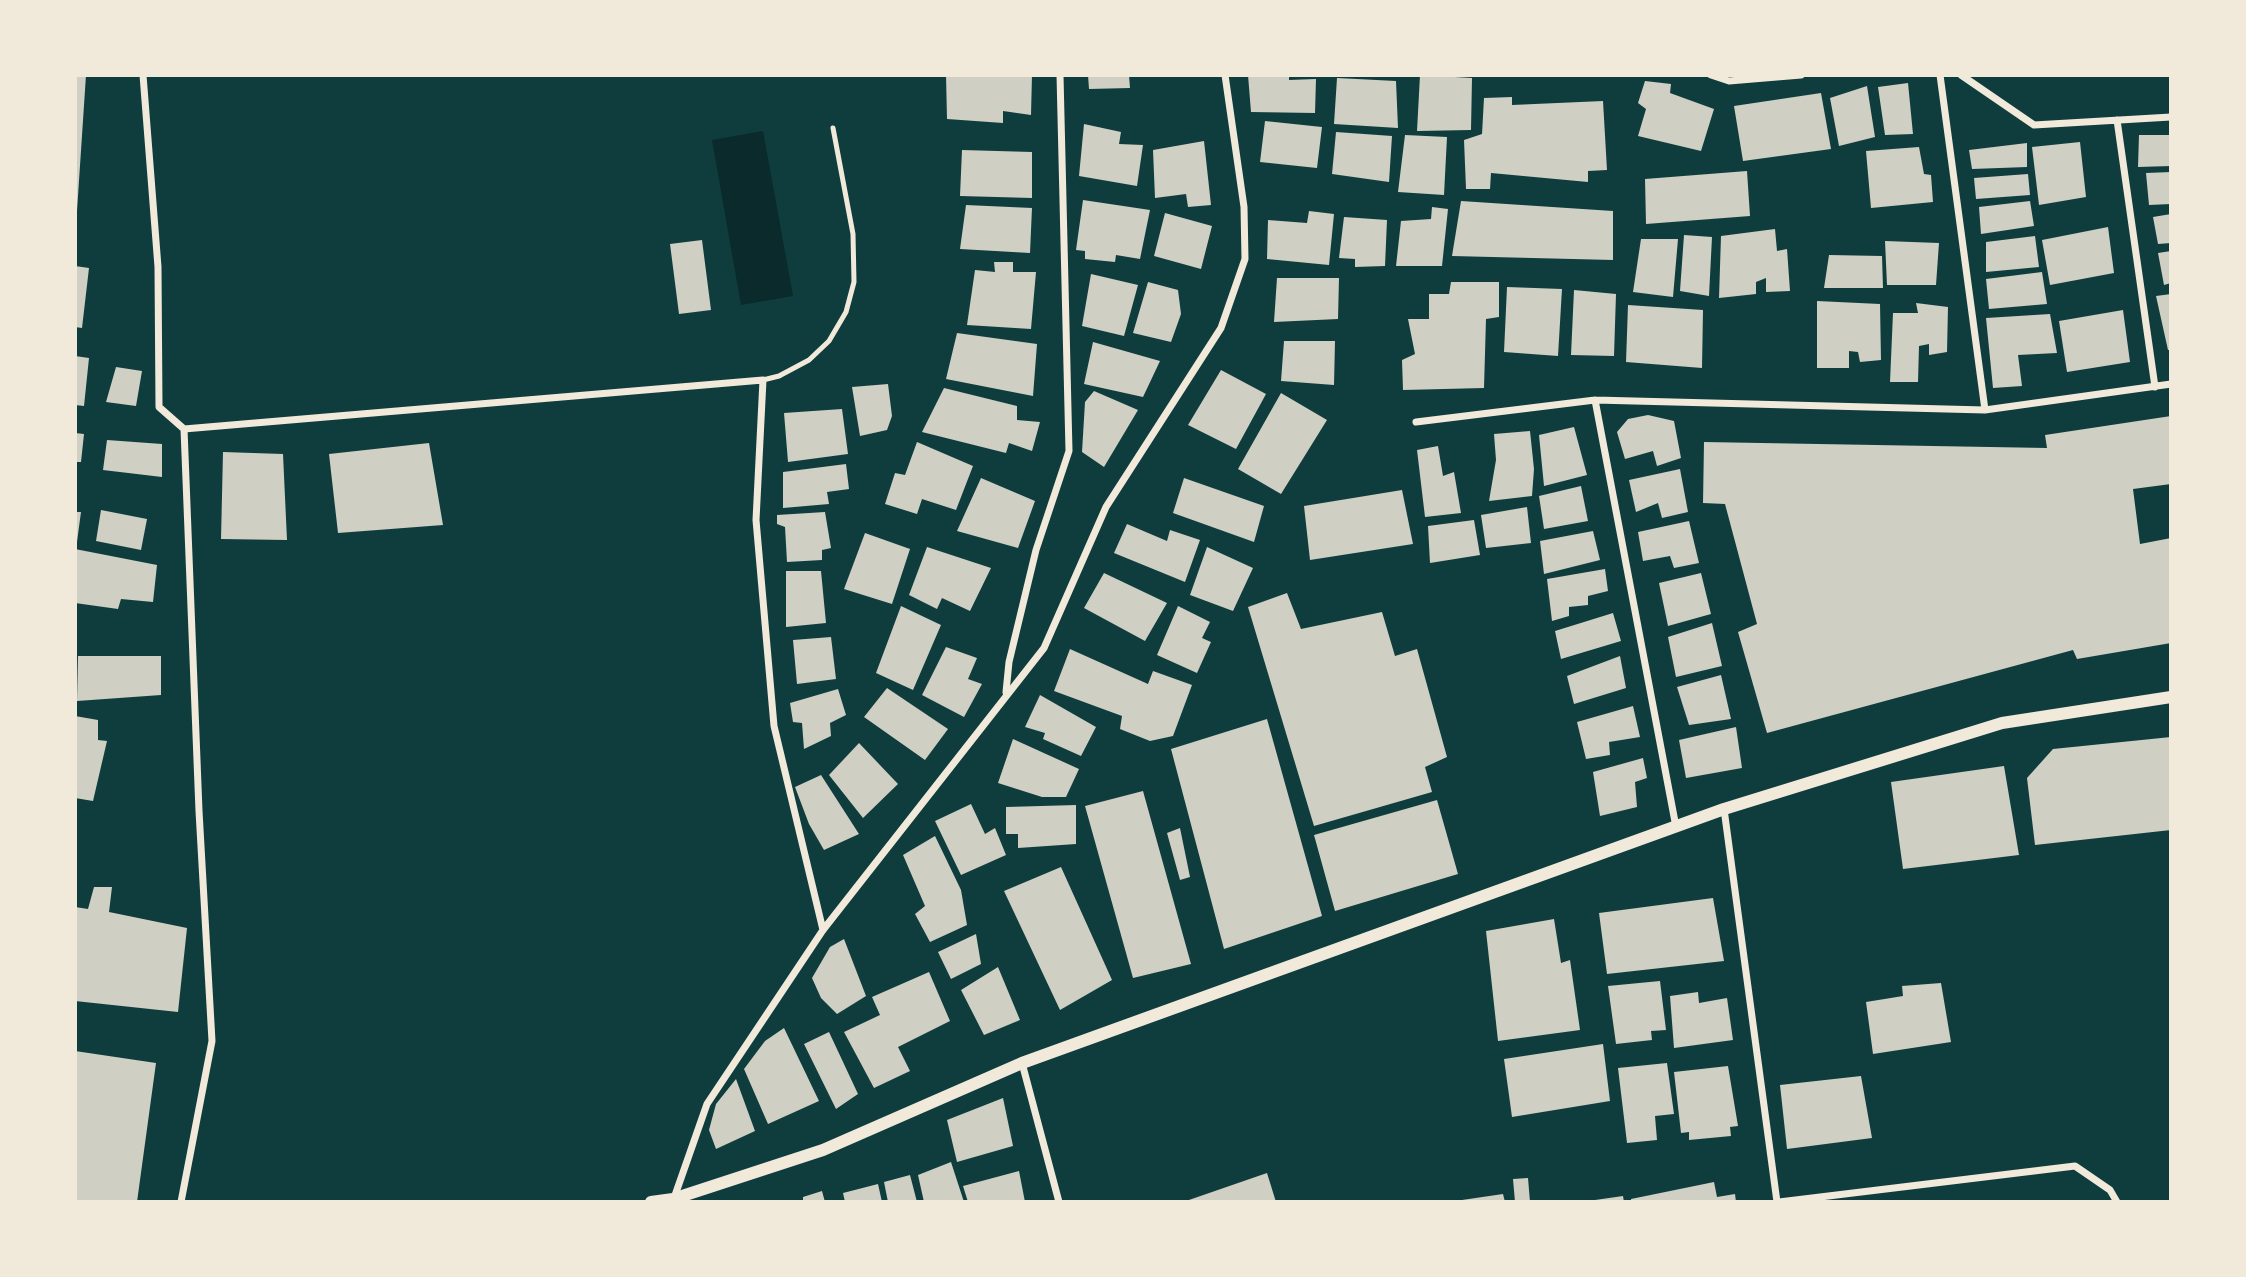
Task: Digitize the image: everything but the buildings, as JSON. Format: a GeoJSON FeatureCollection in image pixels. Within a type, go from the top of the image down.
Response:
{"type":"FeatureCollection","features":[{"type":"Feature","properties":{"kind":"street"},"geometry":{"type":"LineString","coordinates":[[143,75],[158,267],[159,407],[184,429],[763,380],[756,520],[774,726],[823,930]]}},
{"type":"Feature","properties":{"kind":"street"},"geometry":{"type":"LineString","coordinates":[[1006,693],[1009,662],[1036,550],[1069,452],[1060,75]]}},
{"type":"Feature","properties":{"kind":"street"},"geometry":{"type":"LineString","coordinates":[[673,1200],[707,1104],[823,930],[1006,693],[1044,648],[1106,507],[1221,328],[1245,259],[1244,207],[1225,75]]}},
{"type":"Feature","properties":{"kind":"street"},"geometry":{"type":"LineString","coordinates":[[1711,75],[1729,81],[1801,75]]}},
{"type":"Feature","properties":{"kind":"street"},"geometry":{"type":"LineString","coordinates":[[1940,75],[1985,410]]}},
{"type":"Feature","properties":{"kind":"street"},"geometry":{"type":"LineString","coordinates":[[1961,75],[2034,125],[2171,117]]}},
{"type":"Feature","properties":{"kind":"street"},"geometry":{"type":"LineString","coordinates":[[2117,120],[2155,387]]}},
{"type":"Feature","properties":{"kind":"street"},"geometry":{"type":"LineString","coordinates":[[1416,422],[1595,400],[1985,410],[2171,384]]}},
{"type":"Feature","properties":{"kind":"street"},"geometry":{"type":"LineString","coordinates":[[1595,400],[1676,828]]}},
{"type":"Feature","properties":{"kind":"street"},"geometry":{"type":"LineString","coordinates":[[181,1202],[212,1041],[198,811],[184,429]]}},
{"type":"Feature","properties":{"kind":"street"},"geometry":{"type":"LineString","coordinates":[[651,1202],[673,1200],[823,1150],[1022,1063],[1724,809],[2002,723],[2171,697]]}},
{"type":"Feature","properties":{"kind":"street"},"geometry":{"type":"LineString","coordinates":[[1724,809],[1778,1202],[2075,1166],[2110,1190],[2117,1202]]}},
{"type":"Feature","properties":{"kind":"street"},"geometry":{"type":"LineString","coordinates":[[1022,1063],[1059,1202]]}},
{"type":"Feature","properties":{"kind":"lane"},"geometry":{"type":"LineString","coordinates":[[763,380],[779,376],[809,360],[829,341],[846,312],[854,282],[853,234],[833,128]]}},
{"type":"Feature","properties":{"kind":"water"},"geometry":{"type":"Polygon","coordinates":[[[763,131],[793,296],[741,305],[712,140],[763,131]]]}}]}
